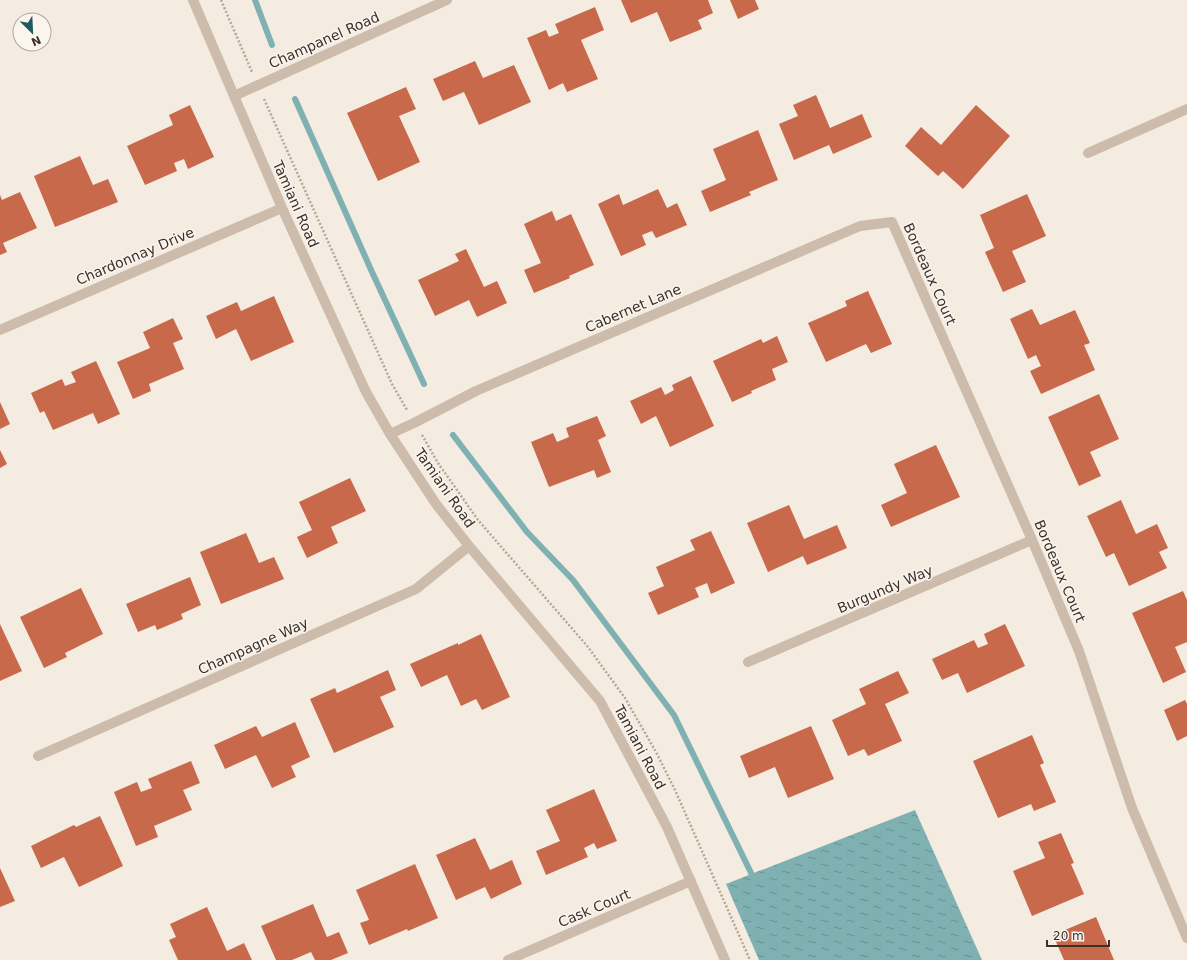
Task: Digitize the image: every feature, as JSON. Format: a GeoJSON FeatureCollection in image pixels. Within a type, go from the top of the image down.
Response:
{"type":"FeatureCollection","features":[{"type":"Feature","properties":{"kind":"street","name":"Tamiani Road"},"geometry":{"type":"LineString","coordinates":[[193,0],[282,208],[366,392],[390,434],[436,504],[469,546],[600,701],[668,826],[725,960]]}},
{"type":"Feature","properties":{"kind":"street","name":"Champanel Road"},"geometry":{"type":"LineString","coordinates":[[234,96],[447,0]]}},
{"type":"Feature","properties":{"kind":"street"},"geometry":{"type":"LineString","coordinates":[[1088,153],[1187,109]]}},
{"type":"Feature","properties":{"kind":"street","name":"Chardonnay Drive"},"geometry":{"type":"LineString","coordinates":[[0,330],[282,208]]}},
{"type":"Feature","properties":{"kind":"street","name":"Cabernet Lane"},"geometry":{"type":"LineString","coordinates":[[390,434],[476,391],[860,226],[892,222]]}},
{"type":"Feature","properties":{"kind":"street","name":"Bordeaux Court"},"geometry":{"type":"LineString","coordinates":[[892,222],[1032,540],[1079,651],[1132,808],[1187,938]]}},
{"type":"Feature","properties":{"kind":"street","name":"Burgundy Way"},"geometry":{"type":"LineString","coordinates":[[748,662],[1032,540]]}},
{"type":"Feature","properties":{"kind":"street","name":"Champagne Way"},"geometry":{"type":"LineString","coordinates":[[38,756],[416,589],[469,546]]}},
{"type":"Feature","properties":{"kind":"street","name":"Cask Court"},"geometry":{"type":"LineString","coordinates":[[508,960],[691,881]]}},
{"type":"Feature","properties":{"kind":"path"},"geometry":{"type":"LineString","coordinates":[[221,0],[392,384],[438,463],[478,520],[588,647],[625,698],[656,752],[672,784],[750,960]]}},
{"type":"Feature","properties":{"kind":"water"},"geometry":{"type":"Polygon","coordinates":[[[915,810],[982,960],[759,960],[726,884],[915,810]]]}},
{"type":"Feature","properties":{"kind":"building"},"geometry":{"type":"Polygon","coordinates":[[[621,0],[708,0],[713,13],[698,20],[702,29],[670,42],[657,12],[631,23],[621,0]]]}},
{"type":"Feature","properties":{"kind":"building"},"geometry":{"type":"Polygon","coordinates":[[[730,0],[755,0],[759,9],[738,19],[730,0]]]}},
{"type":"Feature","properties":{"kind":"building"},"geometry":{"type":"Polygon","coordinates":[[[595,7],[604,30],[581,40],[598,79],[567,92],[563,83],[549,90],[527,38],[546,30],[549,37],[559,33],[555,24],[595,7]]]}},
{"type":"Feature","properties":{"kind":"building"},"geometry":{"type":"Polygon","coordinates":[[[475,61],[483,78],[514,65],[531,102],[479,125],[464,92],[443,101],[433,79],[475,61]]]}},
{"type":"Feature","properties":{"kind":"building"},"geometry":{"type":"Polygon","coordinates":[[[406,87],[416,109],[399,116],[420,162],[378,181],[347,113],[406,87]]]}},
{"type":"Feature","properties":{"kind":"building"},"geometry":{"type":"Polygon","coordinates":[[[816,95],[830,128],[862,114],[872,137],[833,154],[829,145],[794,160],[779,124],[798,116],[793,105],[816,95]]]}},
{"type":"Feature","properties":{"kind":"building"},"geometry":{"type":"Polygon","coordinates":[[[190,105],[214,157],[188,169],[184,159],[174,163],[177,171],[145,185],[127,146],[173,125],[169,115],[190,105]]]}},
{"type":"Feature","properties":{"kind":"building"},"geometry":{"type":"Polygon","coordinates":[[[976,105],[1010,136],[963,189],[943,171],[938,176],[905,146],[921,127],[941,145],[976,105]]]}},
{"type":"Feature","properties":{"kind":"building"},"geometry":{"type":"Polygon","coordinates":[[[758,130],[778,180],[749,192],[751,195],[710,212],[701,191],[726,180],[713,149],[758,130]]]}},
{"type":"Feature","properties":{"kind":"building"},"geometry":{"type":"Polygon","coordinates":[[[80,156],[93,185],[108,179],[118,202],[55,227],[34,176],[80,156]]]}},
{"type":"Feature","properties":{"kind":"building"},"geometry":{"type":"Polygon","coordinates":[[[658,189],[667,208],[677,203],[687,225],[656,238],[652,231],[642,235],[646,245],[621,256],[598,204],[619,194],[623,205],[658,189]]]}},
{"type":"Feature","properties":{"kind":"building"},"geometry":{"type":"Polygon","coordinates":[[[20,192],[37,228],[3,243],[7,252],[0,255],[0,195],[2,200],[20,192]]]}},
{"type":"Feature","properties":{"kind":"building"},"geometry":{"type":"Polygon","coordinates":[[[1027,194],[1046,236],[1012,251],[1026,282],[1003,292],[985,252],[994,248],[980,215],[1027,194]]]}},
{"type":"Feature","properties":{"kind":"building"},"geometry":{"type":"Polygon","coordinates":[[[552,211],[556,221],[571,214],[594,265],[569,276],[570,278],[534,293],[524,270],[541,263],[524,224],[552,211]]]}},
{"type":"Feature","properties":{"kind":"building"},"geometry":{"type":"Polygon","coordinates":[[[466,249],[484,287],[497,281],[507,303],[477,317],[469,300],[435,316],[418,280],[459,261],[455,254],[466,249]]]}},
{"type":"Feature","properties":{"kind":"building"},"geometry":{"type":"Polygon","coordinates":[[[868,291],[892,344],[871,353],[866,344],[826,362],[808,323],[847,306],[845,301],[868,291]]]}},
{"type":"Feature","properties":{"kind":"building"},"geometry":{"type":"Polygon","coordinates":[[[274,296],[294,342],[251,361],[236,329],[216,339],[206,316],[237,302],[241,311],[274,296]]]}},
{"type":"Feature","properties":{"kind":"building"},"geometry":{"type":"Polygon","coordinates":[[[1032,309],[1040,325],[1075,310],[1090,343],[1084,345],[1095,370],[1041,394],[1030,371],[1041,366],[1036,355],[1028,359],[1010,319],[1032,309]]]}},
{"type":"Feature","properties":{"kind":"building"},"geometry":{"type":"Polygon","coordinates":[[[173,318],[183,339],[173,343],[184,369],[149,384],[151,391],[133,399],[117,362],[150,348],[143,332],[173,318]]]}},
{"type":"Feature","properties":{"kind":"building"},"geometry":{"type":"Polygon","coordinates":[[[777,336],[788,362],[772,369],[776,380],[751,391],[752,393],[732,402],[713,361],[761,339],[763,343],[777,336]]]}},
{"type":"Feature","properties":{"kind":"building"},"geometry":{"type":"Polygon","coordinates":[[[96,361],[120,414],[98,424],[93,413],[53,430],[44,411],[40,413],[31,393],[62,379],[65,386],[76,382],[71,372],[96,361]]]}},
{"type":"Feature","properties":{"kind":"building"},"geometry":{"type":"Polygon","coordinates":[[[691,376],[714,426],[670,447],[656,416],[641,424],[630,401],[661,387],[665,395],[674,390],[672,385],[691,376]]]}},
{"type":"Feature","properties":{"kind":"building"},"geometry":{"type":"Polygon","coordinates":[[[1099,394],[1119,439],[1090,452],[1101,476],[1079,486],[1048,417],[1099,394]]]}},
{"type":"Feature","properties":{"kind":"building"},"geometry":{"type":"Polygon","coordinates":[[[0,402],[10,424],[0,429],[0,402]]]}},
{"type":"Feature","properties":{"kind":"building"},"geometry":{"type":"Polygon","coordinates":[[[597,416],[606,436],[598,440],[611,472],[597,478],[594,470],[549,487],[531,442],[553,433],[557,442],[569,437],[566,428],[597,416]]]}},
{"type":"Feature","properties":{"kind":"building"},"geometry":{"type":"Polygon","coordinates":[[[936,445],[960,497],[891,527],[881,505],[907,493],[894,464],[936,445]]]}},
{"type":"Feature","properties":{"kind":"building"},"geometry":{"type":"Polygon","coordinates":[[[0,450],[7,464],[0,468],[0,450]]]}},
{"type":"Feature","properties":{"kind":"building"},"geometry":{"type":"Polygon","coordinates":[[[350,478],[366,511],[331,527],[338,543],[307,558],[297,537],[312,530],[299,502],[350,478]]]}},
{"type":"Feature","properties":{"kind":"building"},"geometry":{"type":"Polygon","coordinates":[[[1121,500],[1136,534],[1157,524],[1168,548],[1159,552],[1167,568],[1129,586],[1114,553],[1106,557],[1087,516],[1121,500]]]}},
{"type":"Feature","properties":{"kind":"building"},"geometry":{"type":"Polygon","coordinates":[[[789,505],[804,539],[837,525],[847,548],[807,565],[803,556],[768,572],[747,523],[789,505]]]}},
{"type":"Feature","properties":{"kind":"building"},"geometry":{"type":"Polygon","coordinates":[[[711,531],[735,583],[711,594],[707,583],[695,588],[699,597],[658,615],[648,593],[664,586],[656,567],[695,550],[690,540],[711,531]]]}},
{"type":"Feature","properties":{"kind":"building"},"geometry":{"type":"Polygon","coordinates":[[[246,533],[259,563],[274,557],[284,579],[221,604],[200,552],[246,533]]]}},
{"type":"Feature","properties":{"kind":"building"},"geometry":{"type":"Polygon","coordinates":[[[190,577],[201,605],[181,614],[183,619],[157,630],[155,625],[138,632],[126,604],[190,577]]]}},
{"type":"Feature","properties":{"kind":"building"},"geometry":{"type":"Polygon","coordinates":[[[81,588],[103,634],[65,653],[67,657],[44,668],[20,617],[81,588]]]}},
{"type":"Feature","properties":{"kind":"building"},"geometry":{"type":"Polygon","coordinates":[[[1183,591],[1187,600],[1187,642],[1175,647],[1186,672],[1163,683],[1132,613],[1183,591]]]}},
{"type":"Feature","properties":{"kind":"building"},"geometry":{"type":"Polygon","coordinates":[[[0,624],[22,671],[0,681],[0,624]]]}},
{"type":"Feature","properties":{"kind":"building"},"geometry":{"type":"Polygon","coordinates":[[[1005,624],[1025,666],[967,693],[958,673],[942,680],[932,659],[974,640],[978,648],[988,644],[984,634],[1005,624]]]}},
{"type":"Feature","properties":{"kind":"building"},"geometry":{"type":"Polygon","coordinates":[[[481,634],[510,697],[482,710],[476,699],[461,706],[447,675],[421,687],[410,664],[481,634]]]}},
{"type":"Feature","properties":{"kind":"building"},"geometry":{"type":"Polygon","coordinates":[[[388,670],[396,690],[380,697],[394,727],[334,753],[310,699],[335,688],[337,693],[388,670]]]}},
{"type":"Feature","properties":{"kind":"building"},"geometry":{"type":"Polygon","coordinates":[[[898,671],[909,693],[885,704],[902,741],[868,756],[864,749],[848,756],[832,720],[866,704],[859,689],[898,671]]]}},
{"type":"Feature","properties":{"kind":"building"},"geometry":{"type":"Polygon","coordinates":[[[1185,700],[1187,704],[1187,736],[1177,741],[1164,710],[1185,700]]]}},
{"type":"Feature","properties":{"kind":"building"},"geometry":{"type":"Polygon","coordinates":[[[295,722],[310,757],[291,766],[296,777],[272,788],[256,755],[225,769],[214,745],[256,726],[262,737],[295,722]]]}},
{"type":"Feature","properties":{"kind":"building"},"geometry":{"type":"Polygon","coordinates":[[[811,726],[834,779],[788,798],[775,767],[749,778],[740,756],[811,726]]]}},
{"type":"Feature","properties":{"kind":"building"},"geometry":{"type":"Polygon","coordinates":[[[1032,735],[1044,763],[1040,765],[1056,802],[1034,811],[1031,804],[998,818],[973,761],[1032,735]]]}},
{"type":"Feature","properties":{"kind":"building"},"geometry":{"type":"Polygon","coordinates":[[[191,761],[200,783],[183,790],[192,810],[154,826],[158,837],[136,846],[114,792],[137,782],[141,792],[152,788],[148,779],[191,761]]]}},
{"type":"Feature","properties":{"kind":"building"},"geometry":{"type":"Polygon","coordinates":[[[594,789],[617,841],[597,849],[594,843],[584,848],[588,857],[546,875],[536,851],[560,841],[546,810],[594,789]]]}},
{"type":"Feature","properties":{"kind":"building"},"geometry":{"type":"Polygon","coordinates":[[[100,816],[123,866],[79,887],[64,857],[41,868],[31,846],[74,825],[76,827],[100,816]]]}},
{"type":"Feature","properties":{"kind":"building"},"geometry":{"type":"Polygon","coordinates":[[[1061,833],[1074,863],[1071,864],[1084,894],[1032,916],[1013,871],[1045,858],[1038,842],[1061,833]]]}},
{"type":"Feature","properties":{"kind":"building"},"geometry":{"type":"Polygon","coordinates":[[[475,838],[490,870],[512,860],[522,884],[491,899],[485,887],[456,900],[436,855],[475,838]]]}},
{"type":"Feature","properties":{"kind":"building"},"geometry":{"type":"Polygon","coordinates":[[[415,864],[438,918],[369,945],[360,923],[369,920],[356,890],[415,864]]]}},
{"type":"Feature","properties":{"kind":"building"},"geometry":{"type":"Polygon","coordinates":[[[0,868],[15,901],[0,907],[0,868]]]}},
{"type":"Feature","properties":{"kind":"building"},"geometry":{"type":"Polygon","coordinates":[[[313,904],[327,937],[339,932],[348,953],[331,960],[315,960],[311,952],[292,960],[276,960],[261,926],[313,904]]]}},
{"type":"Feature","properties":{"kind":"building"},"geometry":{"type":"Polygon","coordinates":[[[207,907],[227,951],[244,943],[252,960],[178,960],[169,940],[176,937],[170,924],[207,907]]]}},
{"type":"Feature","properties":{"kind":"building"},"geometry":{"type":"Polygon","coordinates":[[[1096,917],[1114,960],[1064,960],[1053,935],[1096,917]]]}},
{"type":"Feature","properties":{"kind":"waterway"},"geometry":{"type":"LineString","coordinates":[[255,0],[272,45]]}},
{"type":"Feature","properties":{"kind":"waterway"},"geometry":{"type":"LineString","coordinates":[[295,99],[424,384]]}},
{"type":"Feature","properties":{"kind":"waterway"},"geometry":{"type":"LineString","coordinates":[[453,435],[527,532],[573,580],[674,715],[755,881]]}}]}
